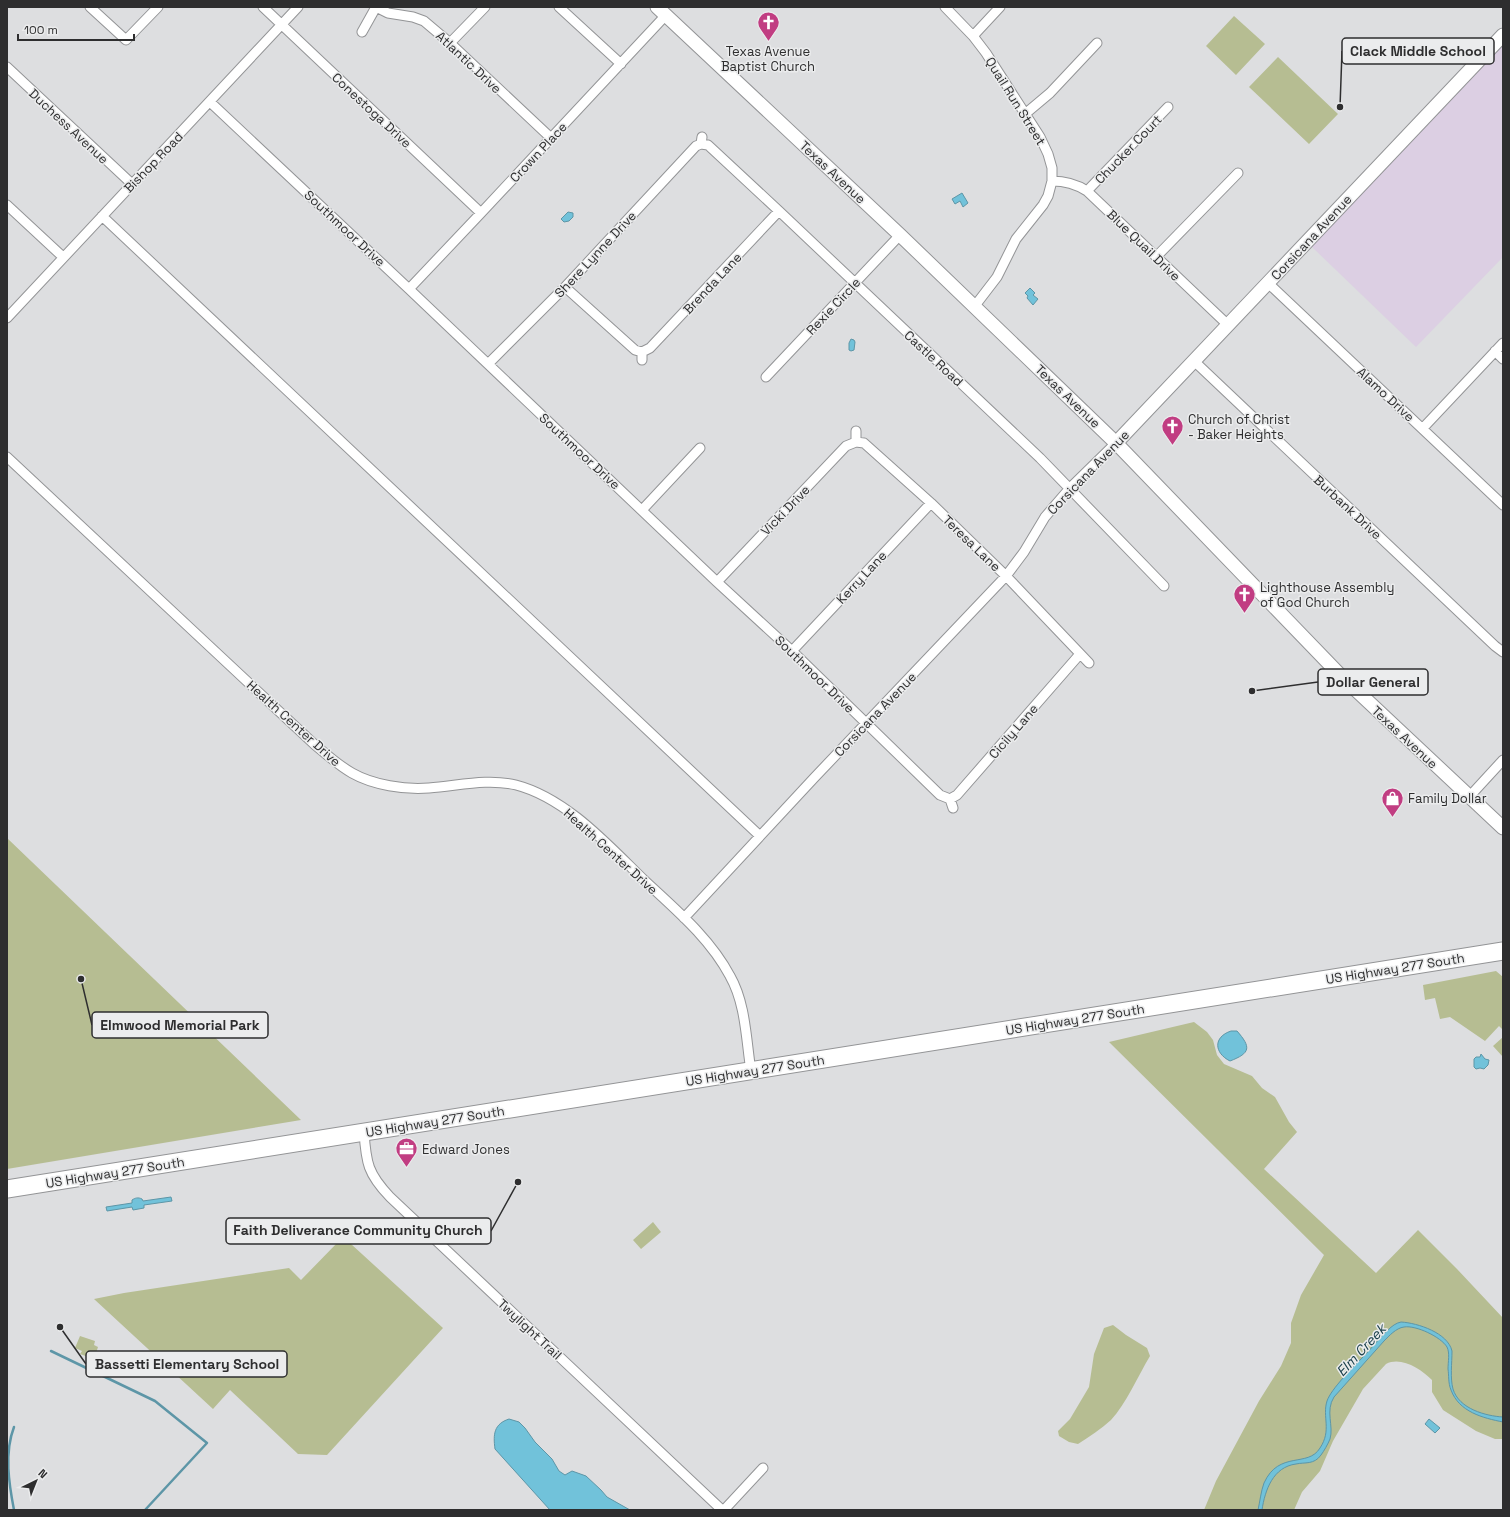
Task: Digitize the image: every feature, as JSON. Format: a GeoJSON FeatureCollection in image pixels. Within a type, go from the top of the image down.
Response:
{"type":"FeatureCollection","features":[{"type":"Feature","properties":{"kind":"highway","name":"US Highway 277 South"},"geometry":{"type":"LineString","coordinates":[[7,1189],[1503,951]]}},
{"type":"Feature","properties":{"kind":"street"},"geometry":{"type":"LineString","coordinates":[[90,7],[126,40],[158,7]]}},
{"type":"Feature","properties":{"kind":"street","name":"Conestoga Drive"},"geometry":{"type":"LineString","coordinates":[[263,7],[481,213]]}},
{"type":"Feature","properties":{"kind":"street","name":"Bishop Road"},"geometry":{"type":"LineString","coordinates":[[7,318],[298,7]]}},
{"type":"Feature","properties":{"kind":"street"},"geometry":{"type":"LineString","coordinates":[[362,32],[376,7]]}},
{"type":"Feature","properties":{"kind":"street","name":"Atlantic Drive"},"geometry":{"type":"LineString","coordinates":[[376,7],[388,13],[413,17],[424,21],[450,43],[551,138]]}},
{"type":"Feature","properties":{"kind":"street"},"geometry":{"type":"LineString","coordinates":[[450,43],[484,7]]}},
{"type":"Feature","properties":{"kind":"street"},"geometry":{"type":"LineString","coordinates":[[560,7],[621,64]]}},
{"type":"Feature","properties":{"kind":"street","name":"Quail Run Street"},"geometry":{"type":"LineString","coordinates":[[945,7],[973,36],[986,53],[1040,137],[1048,154],[1052,168],[1052,181],[1048,196],[1043,205],[1016,239],[997,277],[974,307]]}},
{"type":"Feature","properties":{"kind":"street"},"geometry":{"type":"LineString","coordinates":[[973,36],[1000,7]]}},
{"type":"Feature","properties":{"kind":"street","name":"Crown Place"},"geometry":{"type":"LineString","coordinates":[[409,289],[621,64],[662,11]]}},
{"type":"Feature","properties":{"kind":"street","name":"Texas Avenue"},"geometry":{"type":"LineString","coordinates":[[662,11],[900,235],[1116,442],[1341,676],[1503,828]]}},
{"type":"Feature","properties":{"kind":"street","name":"Corsicana Avenue"},"geometry":{"type":"LineString","coordinates":[[684,918],[1006,576],[1024,552],[1045,517],[1070,488],[1194,361],[1503,35]]}},
{"type":"Feature","properties":{"kind":"street"},"geometry":{"type":"LineString","coordinates":[[1025,114],[1050,93],[1097,43]]}},
{"type":"Feature","properties":{"kind":"street","name":"Duchess Avenue"},"geometry":{"type":"LineString","coordinates":[[7,67],[132,184]]}},
{"type":"Feature","properties":{"kind":"street","name":"Southmoor Drive"},"geometry":{"type":"LineString","coordinates":[[210,102],[717,582],[792,651],[940,795],[952,803]]}},
{"type":"Feature","properties":{"kind":"street","name":"Chucker Court"},"geometry":{"type":"LineString","coordinates":[[1087,191],[1168,106]]}},
{"type":"Feature","properties":{"kind":"street","name":"Castle Road"},"geometry":{"type":"LineString","coordinates":[[701,140],[779,211],[1040,458],[1164,586]]}},
{"type":"Feature","properties":{"kind":"street","name":"Shere Lynne Drive"},"geometry":{"type":"LineString","coordinates":[[488,364],[565,287],[701,140]]}},
{"type":"Feature","properties":{"kind":"street"},"geometry":{"type":"LineString","coordinates":[[1156,257],[1238,173]]}},
{"type":"Feature","properties":{"kind":"street","name":"Blue Quail Drive"},"geometry":{"type":"LineString","coordinates":[[1052,181],[1062,181],[1081,187],[1087,191],[1228,325]]}},
{"type":"Feature","properties":{"kind":"street"},"geometry":{"type":"LineString","coordinates":[[7,205],[63,257]]}},
{"type":"Feature","properties":{"kind":"street","name":"Brenda Lane"},"geometry":{"type":"LineString","coordinates":[[565,287],[642,356],[779,211]]}},
{"type":"Feature","properties":{"kind":"street"},"geometry":{"type":"LineString","coordinates":[[102,216],[760,836]]}},
{"type":"Feature","properties":{"kind":"street","name":"Rexie Circle"},"geometry":{"type":"LineString","coordinates":[[766,377],[900,235]]}},
{"type":"Feature","properties":{"kind":"street","name":"Alamo Drive"},"geometry":{"type":"LineString","coordinates":[[1268,283],[1503,505]]}},
{"type":"Feature","properties":{"kind":"street"},"geometry":{"type":"LineString","coordinates":[[1422,428],[1503,343]]}},
{"type":"Feature","properties":{"kind":"street"},"geometry":{"type":"LineString","coordinates":[[1495,351],[1503,358]]}},
{"type":"Feature","properties":{"kind":"street","name":"Burbank Drive"},"geometry":{"type":"LineString","coordinates":[[1194,361],[1494,646],[1503,652]]}},
{"type":"Feature","properties":{"kind":"street"},"geometry":{"type":"LineString","coordinates":[[856,431],[856,442]]}},
{"type":"Feature","properties":{"kind":"street","name":"Teresa Lane"},"geometry":{"type":"LineString","coordinates":[[856,442],[864,443],[930,503],[1006,576],[1089,663]]}},
{"type":"Feature","properties":{"kind":"street","name":"Vicki Drive"},"geometry":{"type":"LineString","coordinates":[[717,582],[846,446],[856,442]]}},
{"type":"Feature","properties":{"kind":"street"},"geometry":{"type":"LineString","coordinates":[[642,510],[700,448]]}},
{"type":"Feature","properties":{"kind":"street","name":"Health Center Drive"},"geometry":{"type":"LineString","coordinates":[[7,457],[332,760],[353,774],[399,788],[428,788],[473,783],[515,785],[538,793],[572,815],[594,833],[684,918],[705,939],[720,959],[731,978],[739,997],[751,1071]]}},
{"type":"Feature","properties":{"kind":"street","name":"Kerry Lane"},"geometry":{"type":"LineString","coordinates":[[792,651],[930,503]]}},
{"type":"Feature","properties":{"kind":"street","name":"Cicily Lane"},"geometry":{"type":"LineString","coordinates":[[952,803],[957,795],[1080,654]]}},
{"type":"Feature","properties":{"kind":"street"},"geometry":{"type":"LineString","coordinates":[[1469,797],[1503,760]]}},
{"type":"Feature","properties":{"kind":"street","name":"Twylight Trail"},"geometry":{"type":"LineString","coordinates":[[364,1132],[366,1157],[370,1170],[378,1185],[723,1510]]}},
{"type":"Feature","properties":{"kind":"street"},"geometry":{"type":"LineString","coordinates":[[723,1510],[763,1468]]}},
{"type":"Feature","properties":{"kind":"shaded area"},"geometry":{"type":"Polygon","coordinates":[[[1503,42],[1503,257],[1416,347],[1311,246],[1503,42]]]}},
{"type":"Feature","properties":{"kind":"green space"},"geometry":{"type":"Polygon","coordinates":[[[1234,16],[1265,44],[1236,75],[1206,46],[1234,16]]]}},
{"type":"Feature","properties":{"kind":"green space"},"geometry":{"type":"Polygon","coordinates":[[[1278,57],[1338,114],[1309,144],[1249,87],[1278,57]]]}},
{"type":"Feature","properties":{"kind":"green space"},"geometry":{"type":"Polygon","coordinates":[[[7,838],[301,1120],[7,1169],[7,838]]]}},
{"type":"Feature","properties":{"kind":"green space"},"geometry":{"type":"Polygon","coordinates":[[[1496,971],[1503,977],[1503,1030],[1499,1026],[1485,1041],[1450,1017],[1440,1019],[1435,998],[1425,1000],[1423,985],[1496,971]]]}},
{"type":"Feature","properties":{"kind":"green space"},"geometry":{"type":"Polygon","coordinates":[[[1194,1022],[1207,1032],[1213,1040],[1217,1055],[1224,1064],[1252,1076],[1262,1088],[1275,1097],[1289,1122],[1297,1132],[1264,1169],[1376,1273],[1418,1230],[1503,1318],[1503,1439],[1495,1439],[1476,1431],[1443,1410],[1432,1392],[1432,1380],[1417,1368],[1404,1363],[1392,1362],[1386,1364],[1363,1389],[1333,1441],[1320,1471],[1302,1492],[1294,1510],[1204,1510],[1216,1481],[1259,1401],[1281,1366],[1291,1343],[1291,1323],[1301,1295],[1324,1255],[1109,1042],[1194,1022]]]}},
{"type":"Feature","properties":{"kind":"green space"},"geometry":{"type":"Polygon","coordinates":[[[1503,1037],[1503,1057],[1493,1046],[1503,1037]]]}},
{"type":"Feature","properties":{"kind":"green space"},"geometry":{"type":"Polygon","coordinates":[[[653,1222],[661,1232],[641,1249],[633,1240],[653,1222]]]}},
{"type":"Feature","properties":{"kind":"green space"},"geometry":{"type":"Polygon","coordinates":[[[338,1242],[351,1244],[443,1328],[327,1455],[298,1454],[230,1390],[213,1409],[94,1299],[124,1293],[289,1268],[301,1280],[338,1242]]]}},
{"type":"Feature","properties":{"kind":"green space"},"geometry":{"type":"Polygon","coordinates":[[[1113,1325],[1147,1348],[1150,1356],[1127,1398],[1111,1420],[1078,1444],[1069,1442],[1059,1436],[1058,1431],[1070,1419],[1089,1387],[1094,1354],[1104,1328],[1113,1325]]]}},
{"type":"Feature","properties":{"kind":"green space"},"geometry":{"type":"Polygon","coordinates":[[[80,1336],[95,1341],[94,1345],[98,1347],[94,1359],[80,1354],[82,1351],[75,1348],[80,1336]]]}},
{"type":"Feature","properties":{"kind":"water"},"geometry":{"type":"Polygon","coordinates":[[[962,193],[968,203],[963,207],[960,201],[955,204],[952,199],[962,193]]]}},
{"type":"Feature","properties":{"kind":"water"},"geometry":{"type":"Polygon","coordinates":[[[568,212],[573,213],[573,217],[569,221],[564,222],[561,219],[568,212]]]}},
{"type":"Feature","properties":{"kind":"water"},"geometry":{"type":"Polygon","coordinates":[[[1030,288],[1035,293],[1033,295],[1038,299],[1033,305],[1025,293],[1030,288]]]}},
{"type":"Feature","properties":{"kind":"water"},"geometry":{"type":"Polygon","coordinates":[[[851,339],[855,342],[854,350],[851,351],[849,350],[849,343],[851,339]]]}},
{"type":"Feature","properties":{"kind":"water"},"geometry":{"type":"Polygon","coordinates":[[[1231,1031],[1237,1031],[1245,1041],[1247,1049],[1242,1055],[1230,1061],[1221,1054],[1218,1045],[1221,1037],[1231,1031]]]}},
{"type":"Feature","properties":{"kind":"water"},"geometry":{"type":"Polygon","coordinates":[[[1481,1054],[1485,1059],[1489,1060],[1488,1065],[1484,1069],[1476,1069],[1474,1067],[1474,1059],[1476,1057],[1480,1057],[1481,1054]]]}},
{"type":"Feature","properties":{"kind":"water"},"geometry":{"type":"Polygon","coordinates":[[[171,1197],[172,1201],[144,1205],[144,1208],[133,1210],[132,1207],[107,1211],[106,1207],[132,1203],[132,1200],[137,1198],[142,1199],[143,1201],[171,1197]]]}},
{"type":"Feature","properties":{"kind":"water"},"geometry":{"type":"Polygon","coordinates":[[[1401,1322],[1416,1324],[1424,1327],[1439,1334],[1445,1339],[1452,1351],[1451,1370],[1453,1389],[1456,1396],[1461,1402],[1474,1410],[1489,1415],[1503,1417],[1503,1422],[1472,1413],[1455,1398],[1449,1382],[1449,1358],[1447,1347],[1444,1343],[1428,1332],[1415,1328],[1404,1327],[1398,1329],[1384,1341],[1334,1397],[1330,1408],[1330,1439],[1321,1455],[1312,1462],[1288,1466],[1281,1470],[1268,1487],[1262,1510],[1258,1510],[1264,1483],[1270,1473],[1277,1466],[1308,1457],[1315,1454],[1320,1448],[1324,1441],[1326,1429],[1325,1413],[1327,1401],[1333,1390],[1382,1336],[1397,1323],[1401,1322]]]}},
{"type":"Feature","properties":{"kind":"water"},"geometry":{"type":"Polygon","coordinates":[[[509,1419],[519,1422],[525,1428],[535,1442],[552,1459],[559,1471],[565,1475],[572,1471],[586,1476],[607,1497],[630,1510],[550,1510],[495,1449],[494,1439],[497,1427],[509,1419]]]}},
{"type":"Feature","properties":{"kind":"water"},"geometry":{"type":"Polygon","coordinates":[[[1429,1419],[1440,1428],[1435,1433],[1425,1424],[1429,1419]]]}},
{"type":"Feature","properties":{"kind":"waterway"},"geometry":{"type":"LineString","coordinates":[[51,1351],[155,1401],[207,1443],[145,1510]]}},
{"type":"Feature","properties":{"kind":"waterway"},"geometry":{"type":"LineString","coordinates":[[14,1427],[8,1458],[10,1490],[14,1510]]}},
{"type":"Feature","properties":{"kind":"place","name":"Texas Avenue Baptist Church"},"geometry":{"type":"Point","coordinates":[768,42]}},
{"type":"Feature","properties":{"kind":"place","name":"Clack Middle School"},"geometry":{"type":"Point","coordinates":[1340,107]}},
{"type":"Feature","properties":{"kind":"place","name":"Church of Christ - Baker Heights"},"geometry":{"type":"Point","coordinates":[1173,446]}},
{"type":"Feature","properties":{"kind":"place","name":"Lighthouse Assembly of God Church"},"geometry":{"type":"Point","coordinates":[1245,614]}},
{"type":"Feature","properties":{"kind":"place","name":"Dollar General"},"geometry":{"type":"Point","coordinates":[1252,691]}},
{"type":"Feature","properties":{"kind":"place","name":"Family Dollar"},"geometry":{"type":"Point","coordinates":[1393,818]}},
{"type":"Feature","properties":{"kind":"place","name":"Elmwood Memorial Park"},"geometry":{"type":"Point","coordinates":[81,979]}},
{"type":"Feature","properties":{"kind":"place","name":"Edward Jones"},"geometry":{"type":"Point","coordinates":[406,1168]}},
{"type":"Feature","properties":{"kind":"place","name":"Faith Deliverance Community Church"},"geometry":{"type":"Point","coordinates":[518,1182]}},
{"type":"Feature","properties":{"kind":"place","name":"Bassetti Elementary School"},"geometry":{"type":"Point","coordinates":[60,1327]}},
{"type":"Feature","properties":{"kind":"water label","name":"Elm Creek"},"geometry":{"type":"Point","coordinates":[1361,1350]}}]}
